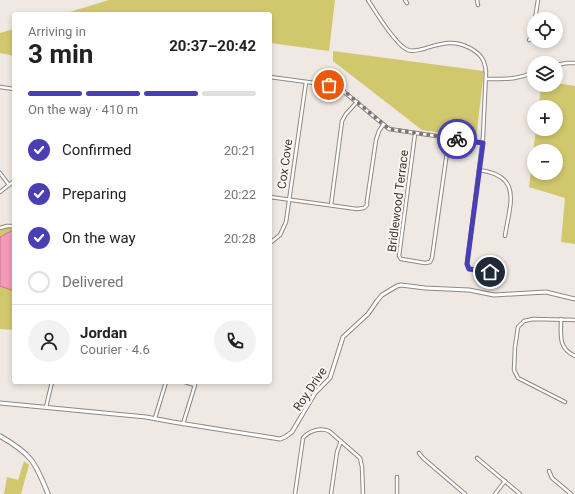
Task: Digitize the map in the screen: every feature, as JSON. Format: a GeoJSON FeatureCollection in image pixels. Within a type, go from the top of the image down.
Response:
{"type":"FeatureCollection","features":[{"type":"Feature","properties":{"kind":"main road"},"geometry":{"type":"LineString","coordinates":[[0,436],[14,444],[28,455],[36,465],[48,494]]}},
{"type":"Feature","properties":{"kind":"street"},"geometry":{"type":"LineString","coordinates":[[368,0],[393,36],[405,49],[414,51],[446,43],[460,44],[474,51],[483,59],[486,72],[483,143],[467,264],[469,269],[490,272]]}},
{"type":"Feature","properties":{"kind":"street"},"geometry":{"type":"LineString","coordinates":[[404,0],[407,4]]}},
{"type":"Feature","properties":{"kind":"street"},"geometry":{"type":"LineString","coordinates":[[477,0],[478,5]]}},
{"type":"Feature","properties":{"kind":"street"},"geometry":{"type":"LineString","coordinates":[[536,12],[538,0]]}},
{"type":"Feature","properties":{"kind":"street"},"geometry":{"type":"LineString","coordinates":[[563,64],[575,64]]}},
{"type":"Feature","properties":{"kind":"street"},"geometry":{"type":"LineString","coordinates":[[486,79],[508,80],[527,75]]}},
{"type":"Feature","properties":{"kind":"street"},"geometry":{"type":"LineString","coordinates":[[272,77],[337,86],[383,125],[394,130],[483,143]]}},
{"type":"Feature","properties":{"kind":"street","name":"Cox Cove"},"geometry":{"type":"LineString","coordinates":[[272,241],[280,235],[284,227],[306,82]]}},
{"type":"Feature","properties":{"kind":"street"},"geometry":{"type":"LineString","coordinates":[[0,87],[12,89]]}},
{"type":"Feature","properties":{"kind":"street"},"geometry":{"type":"LineString","coordinates":[[330,205],[342,121],[357,102]]}},
{"type":"Feature","properties":{"kind":"street"},"geometry":{"type":"LineString","coordinates":[[272,197],[361,209],[366,206],[376,140],[383,125]]}},
{"type":"Feature","properties":{"kind":"street","name":"Bridlewood Terrace"},"geometry":{"type":"LineString","coordinates":[[415,134],[399,256],[401,259],[425,263],[430,262],[432,258],[449,138]]}},
{"type":"Feature","properties":{"kind":"street"},"geometry":{"type":"LineString","coordinates":[[479,170],[498,174],[507,181],[511,194],[505,236]]}},
{"type":"Feature","properties":{"kind":"street"},"geometry":{"type":"LineString","coordinates":[[0,173],[10,185],[0,192]]}},
{"type":"Feature","properties":{"kind":"street"},"geometry":{"type":"LineString","coordinates":[[0,228],[12,226]]}},
{"type":"Feature","properties":{"kind":"street","name":"Roy Drive"},"geometry":{"type":"LineString","coordinates":[[0,403],[155,418],[183,424],[280,439],[288,435],[296,426],[315,393],[332,376],[343,337],[368,315],[382,296],[397,286],[401,285],[425,288],[469,290],[494,295],[546,292],[575,299]]}},
{"type":"Feature","properties":{"kind":"street"},"geometry":{"type":"LineString","coordinates":[[561,319],[562,342],[566,350],[575,356]]}},
{"type":"Feature","properties":{"kind":"street"},"geometry":{"type":"LineString","coordinates":[[565,402],[521,380],[515,373],[513,366],[517,331],[520,324],[527,320],[575,320]]}},
{"type":"Feature","properties":{"kind":"street"},"geometry":{"type":"LineString","coordinates":[[46,407],[52,384]]}},
{"type":"Feature","properties":{"kind":"street"},"geometry":{"type":"LineString","coordinates":[[155,418],[165,384]]}},
{"type":"Feature","properties":{"kind":"street"},"geometry":{"type":"LineString","coordinates":[[183,424],[195,385],[192,384]]}},
{"type":"Feature","properties":{"kind":"street"},"geometry":{"type":"LineString","coordinates":[[295,494],[304,436],[311,432],[324,429],[329,430],[360,458],[362,467],[363,494]]}},
{"type":"Feature","properties":{"kind":"street"},"geometry":{"type":"LineString","coordinates":[[331,494],[337,452],[341,441]]}},
{"type":"Feature","properties":{"kind":"street"},"geometry":{"type":"LineString","coordinates":[[419,453],[465,494]]}},
{"type":"Feature","properties":{"kind":"street"},"geometry":{"type":"LineString","coordinates":[[477,458],[520,494]]}},
{"type":"Feature","properties":{"kind":"street"},"geometry":{"type":"LineString","coordinates":[[550,471],[552,478],[571,494]]}},
{"type":"Feature","properties":{"kind":"street"},"geometry":{"type":"LineString","coordinates":[[397,477],[398,494]]}},
{"type":"Feature","properties":{"kind":"street"},"geometry":{"type":"LineString","coordinates":[[495,494],[505,482]]}},
{"type":"Feature","properties":{"kind":"shaded area"},"geometry":{"type":"Polygon","coordinates":[[[109,0],[335,0],[329,51],[272,43],[272,12],[70,12],[109,0]]]}},
{"type":"Feature","properties":{"kind":"shaded area"},"geometry":{"type":"Polygon","coordinates":[[[12,30],[12,56],[0,53],[0,33],[12,30]]]}},
{"type":"Feature","properties":{"kind":"shaded area"},"geometry":{"type":"Polygon","coordinates":[[[333,51],[484,71],[476,138],[422,130],[333,61],[333,51]]]}},
{"type":"Feature","properties":{"kind":"shaded area"},"geometry":{"type":"Polygon","coordinates":[[[563,84],[575,86],[575,244],[561,242],[565,198],[529,187],[530,180],[563,180],[563,144],[534,144],[535,136],[563,136],[563,100],[540,100],[540,92],[563,92],[563,84]]]}},
{"type":"Feature","properties":{"kind":"shaded area"},"geometry":{"type":"Polygon","coordinates":[[[12,224],[12,330],[0,329],[0,225],[12,224]]]}},
{"type":"Feature","properties":{"kind":"shaded area"},"geometry":{"type":"Polygon","coordinates":[[[12,231],[12,290],[0,286],[0,237],[12,231]]]}},
{"type":"Feature","properties":{"kind":"shaded area"},"geometry":{"type":"Polygon","coordinates":[[[24,461],[29,465],[21,494],[4,494],[7,477],[18,480],[24,461]]]}},
{"type":"Feature","properties":{"kind":"way so far"},"geometry":{"type":"LineString","coordinates":[[329,85],[337,86],[343,90],[386,128],[401,132],[457,139]]}},
{"type":"Feature","properties":{"kind":"route"},"geometry":{"type":"LineString","coordinates":[[457,139],[483,143],[467,264],[469,269],[490,272]]}}]}
